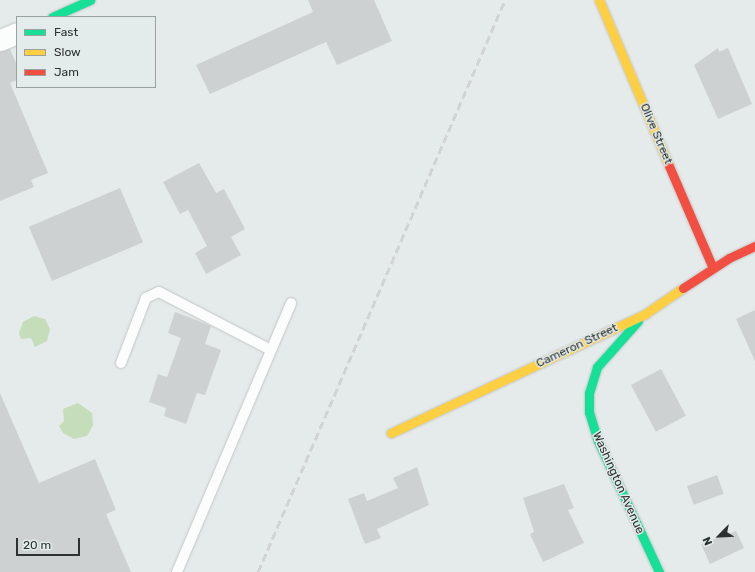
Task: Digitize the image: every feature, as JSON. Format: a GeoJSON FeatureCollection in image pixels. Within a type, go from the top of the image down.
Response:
{"type":"FeatureCollection","features":[{"type":"Feature","properties":{"kind":"street"},"geometry":{"type":"LineString","coordinates":[[54,16],[90,0]]}},
{"type":"Feature","properties":{"kind":"street","name":"Olive Street"},"geometry":{"type":"LineString","coordinates":[[599,0],[713,268]]}},
{"type":"Feature","properties":{"kind":"street"},"geometry":{"type":"LineString","coordinates":[[0,40],[16,33]]}},
{"type":"Feature","properties":{"kind":"street","name":"Cameron Street"},"geometry":{"type":"LineString","coordinates":[[391,433],[644,314],[713,268],[755,246]]}},
{"type":"Feature","properties":{"kind":"street","name":"Washington Avenue"},"geometry":{"type":"LineString","coordinates":[[644,314],[598,367],[589,393],[589,412],[598,441],[659,572]]}},
{"type":"Feature","properties":{"kind":"lane"},"geometry":{"type":"LineString","coordinates":[[122,363],[146,298],[159,292],[271,350]]}},
{"type":"Feature","properties":{"kind":"lane"},"geometry":{"type":"LineString","coordinates":[[178,572],[291,303]]}},
{"type":"Feature","properties":{"kind":"green space"},"geometry":{"type":"Polygon","coordinates":[[[34,316],[45,319],[50,329],[47,341],[35,347],[31,338],[21,339],[19,333],[23,322],[34,316]]]}},
{"type":"Feature","properties":{"kind":"green space"},"geometry":{"type":"Polygon","coordinates":[[[78,403],[92,413],[93,425],[87,436],[74,439],[63,433],[59,426],[64,421],[63,409],[78,403]]]}},
{"type":"Feature","properties":{"kind":"building"},"geometry":{"type":"Polygon","coordinates":[[[308,0],[374,0],[392,41],[337,65],[326,42],[210,94],[196,65],[313,12],[308,0]]]}},
{"type":"Feature","properties":{"kind":"building"},"geometry":{"type":"Polygon","coordinates":[[[718,48],[719,52],[728,48],[752,104],[718,119],[694,65],[718,48]]]}},
{"type":"Feature","properties":{"kind":"building"},"geometry":{"type":"Polygon","coordinates":[[[10,49],[16,63],[16,80],[10,83],[48,173],[31,180],[34,187],[0,201],[0,52],[10,49]]]}},
{"type":"Feature","properties":{"kind":"building"},"geometry":{"type":"Polygon","coordinates":[[[199,163],[216,193],[224,189],[245,229],[231,237],[241,255],[206,274],[195,253],[207,246],[188,210],[180,214],[163,182],[199,163]]]}},
{"type":"Feature","properties":{"kind":"building"},"geometry":{"type":"Polygon","coordinates":[[[120,188],[143,242],[52,281],[29,227],[120,188]]]}},
{"type":"Feature","properties":{"kind":"building"},"geometry":{"type":"Polygon","coordinates":[[[755,310],[755,361],[736,319],[755,310]]]}},
{"type":"Feature","properties":{"kind":"building"},"geometry":{"type":"Polygon","coordinates":[[[175,312],[211,326],[205,344],[221,350],[205,395],[197,393],[186,424],[164,416],[166,408],[149,402],[158,374],[167,377],[181,338],[168,333],[175,312]]]}},
{"type":"Feature","properties":{"kind":"building"},"geometry":{"type":"Polygon","coordinates":[[[661,369],[686,416],[656,432],[631,385],[661,369]]]}},
{"type":"Feature","properties":{"kind":"building"},"geometry":{"type":"Polygon","coordinates":[[[0,393],[39,483],[95,459],[116,510],[106,514],[131,572],[0,572],[0,393]]]}},
{"type":"Feature","properties":{"kind":"building"},"geometry":{"type":"Polygon","coordinates":[[[417,467],[429,505],[377,529],[381,538],[365,544],[348,499],[364,493],[367,501],[398,488],[393,478],[417,467]]]}},
{"type":"Feature","properties":{"kind":"building"},"geometry":{"type":"Polygon","coordinates":[[[717,475],[724,494],[694,505],[687,486],[717,475]]]}},
{"type":"Feature","properties":{"kind":"building"},"geometry":{"type":"Polygon","coordinates":[[[564,484],[574,508],[568,510],[584,543],[543,562],[530,534],[534,532],[523,498],[564,484]]]}},
{"type":"Feature","properties":{"kind":"building"},"geometry":{"type":"Polygon","coordinates":[[[736,531],[744,548],[710,564],[701,544],[736,531]]]}},
{"type":"Feature","properties":{"kind":"railway"},"geometry":{"type":"LineString","coordinates":[[258,572],[505,0]]}},
{"type":"Feature","properties":{"kind":"traffic: fast"},"geometry":{"type":"LineString","coordinates":[[54,16],[90,0]]}},
{"type":"Feature","properties":{"kind":"traffic: fast"},"geometry":{"type":"LineString","coordinates":[[638,321],[597,367],[589,393],[589,412],[598,441],[659,572]]}},
{"type":"Feature","properties":{"kind":"traffic: slow"},"geometry":{"type":"LineString","coordinates":[[599,0],[669,166]]}},
{"type":"Feature","properties":{"kind":"traffic: slow"},"geometry":{"type":"LineString","coordinates":[[391,433],[645,314],[683,288]]}},
{"type":"Feature","properties":{"kind":"traffic: jam"},"geometry":{"type":"LineString","coordinates":[[669,166],[713,268]]}},
{"type":"Feature","properties":{"kind":"traffic: jam"},"geometry":{"type":"LineString","coordinates":[[683,288],[729,258],[755,246]]}}]}
